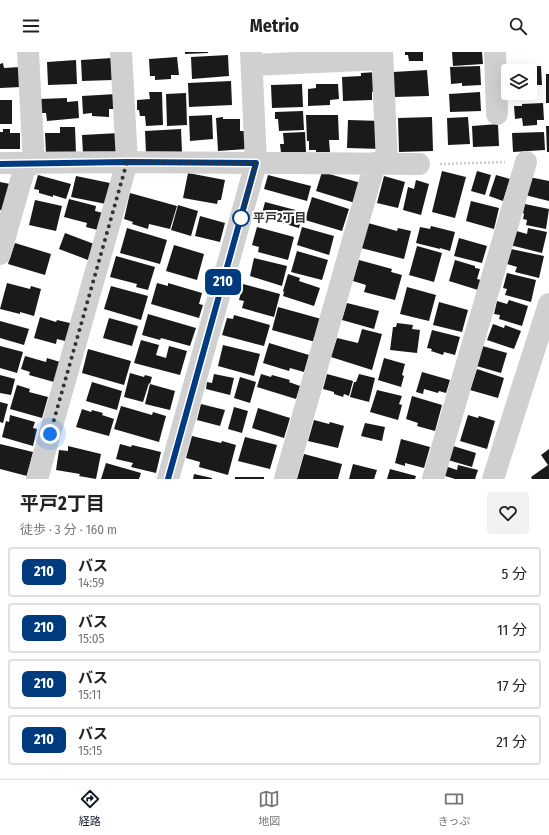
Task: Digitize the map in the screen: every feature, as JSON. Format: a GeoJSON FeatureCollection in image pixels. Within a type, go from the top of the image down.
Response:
{"type":"FeatureCollection","features":[{"type":"Feature","properties":{"kind":"street"},"geometry":{"type":"LineString","coordinates":[[0,254],[30,164],[28,52]]}},
{"type":"Feature","properties":{"kind":"street"},"geometry":{"type":"LineString","coordinates":[[37,479],[127,162],[121,52]]}},
{"type":"Feature","properties":{"kind":"street"},"geometry":{"type":"LineString","coordinates":[[495,52],[497,114]]}},
{"type":"Feature","properties":{"kind":"street"},"geometry":{"type":"LineString","coordinates":[[168,479],[256,163],[252,58],[382,56],[381,163],[285,479]]}},
{"type":"Feature","properties":{"kind":"street"},"geometry":{"type":"LineString","coordinates":[[0,164],[127,162],[426,164]]}},
{"type":"Feature","properties":{"kind":"street"},"geometry":{"type":"LineString","coordinates":[[433,479],[520,162]]}},
{"type":"Feature","properties":{"kind":"street"},"geometry":{"type":"LineString","coordinates":[[493,479],[549,304]]}},
{"type":"Feature","properties":{"kind":"path"},"geometry":{"type":"LineString","coordinates":[[426,164],[520,162]]}},
{"type":"Feature","properties":{"kind":"building"},"geometry":{"type":"Polygon","coordinates":[[[185,52],[208,52],[208,53],[185,54],[185,52]]]}},
{"type":"Feature","properties":{"kind":"building"},"geometry":{"type":"Polygon","coordinates":[[[405,52],[423,52],[423,61],[409,61],[408,55],[405,55],[405,52]]]}},
{"type":"Feature","properties":{"kind":"building"},"geometry":{"type":"Polygon","coordinates":[[[452,52],[482,52],[483,64],[453,66],[452,52]]]}},
{"type":"Feature","properties":{"kind":"building"},"geometry":{"type":"Polygon","coordinates":[[[228,55],[229,76],[192,79],[191,57],[228,55]]]}},
{"type":"Feature","properties":{"kind":"building"},"geometry":{"type":"Polygon","coordinates":[[[177,57],[179,75],[171,75],[171,79],[155,80],[155,76],[150,76],[149,59],[177,57]]]}},
{"type":"Feature","properties":{"kind":"building"},"geometry":{"type":"Polygon","coordinates":[[[112,58],[113,80],[82,81],[81,60],[112,58]]]}},
{"type":"Feature","properties":{"kind":"building"},"geometry":{"type":"Polygon","coordinates":[[[76,60],[77,84],[48,85],[47,62],[76,60]]]}},
{"type":"Feature","properties":{"kind":"building"},"geometry":{"type":"Polygon","coordinates":[[[3,63],[4,68],[20,67],[21,87],[0,88],[0,64],[3,63]]]}},
{"type":"Feature","properties":{"kind":"building"},"geometry":{"type":"Polygon","coordinates":[[[480,66],[481,85],[462,86],[462,83],[451,84],[450,67],[480,66]]]}},
{"type":"Feature","properties":{"kind":"building"},"geometry":{"type":"Polygon","coordinates":[[[537,66],[541,66],[542,85],[537,85],[537,66]]]}},
{"type":"Feature","properties":{"kind":"building"},"geometry":{"type":"Polygon","coordinates":[[[427,70],[429,96],[394,97],[393,72],[427,70]]]}},
{"type":"Feature","properties":{"kind":"building"},"geometry":{"type":"Polygon","coordinates":[[[377,72],[377,91],[372,92],[372,100],[343,101],[342,77],[361,76],[361,73],[377,72]]]}},
{"type":"Feature","properties":{"kind":"building"},"geometry":{"type":"Polygon","coordinates":[[[546,74],[549,74],[549,103],[546,103],[546,74]]]}},
{"type":"Feature","properties":{"kind":"building"},"geometry":{"type":"Polygon","coordinates":[[[231,81],[232,105],[189,107],[188,83],[231,81]]]}},
{"type":"Feature","properties":{"kind":"building"},"geometry":{"type":"Polygon","coordinates":[[[302,84],[303,107],[272,108],[271,85],[302,84]]]}},
{"type":"Feature","properties":{"kind":"building"},"geometry":{"type":"Polygon","coordinates":[[[316,84],[338,84],[339,99],[330,100],[330,105],[308,106],[308,89],[316,88],[316,84]]]}},
{"type":"Feature","properties":{"kind":"building"},"geometry":{"type":"Polygon","coordinates":[[[149,92],[162,92],[163,125],[146,126],[145,116],[140,116],[139,110],[137,110],[137,100],[150,99],[149,92]]]}},
{"type":"Feature","properties":{"kind":"building"},"geometry":{"type":"Polygon","coordinates":[[[480,92],[481,111],[450,112],[449,94],[480,92]]]}},
{"type":"Feature","properties":{"kind":"building"},"geometry":{"type":"Polygon","coordinates":[[[186,93],[187,125],[167,126],[166,94],[186,93]]]}},
{"type":"Feature","properties":{"kind":"building"},"geometry":{"type":"Polygon","coordinates":[[[116,94],[117,109],[109,109],[109,117],[92,116],[92,113],[83,114],[82,96],[116,94]]]}},
{"type":"Feature","properties":{"kind":"building"},"geometry":{"type":"Polygon","coordinates":[[[67,98],[67,102],[78,101],[79,118],[47,121],[46,113],[40,113],[39,99],[67,98]]]}},
{"type":"Feature","properties":{"kind":"building"},"geometry":{"type":"Polygon","coordinates":[[[0,100],[12,100],[12,124],[0,124],[0,100]]]}},
{"type":"Feature","properties":{"kind":"building"},"geometry":{"type":"Polygon","coordinates":[[[543,103],[544,120],[537,120],[537,125],[523,126],[522,118],[515,119],[514,106],[543,103]]]}},
{"type":"Feature","properties":{"kind":"building"},"geometry":{"type":"Polygon","coordinates":[[[303,111],[304,130],[279,131],[278,119],[275,119],[275,112],[303,111]]]}},
{"type":"Feature","properties":{"kind":"building"},"geometry":{"type":"Polygon","coordinates":[[[212,115],[213,139],[190,141],[189,116],[212,115]]]}},
{"type":"Feature","properties":{"kind":"building"},"geometry":{"type":"Polygon","coordinates":[[[306,115],[338,115],[339,140],[329,140],[330,152],[316,152],[316,150],[309,150],[309,141],[307,141],[306,115]]]}},
{"type":"Feature","properties":{"kind":"building"},"geometry":{"type":"Polygon","coordinates":[[[223,117],[223,119],[240,119],[240,131],[246,131],[247,149],[218,151],[216,118],[223,117]]]}},
{"type":"Feature","properties":{"kind":"building"},"geometry":{"type":"Polygon","coordinates":[[[432,117],[433,151],[399,152],[398,118],[432,117]]]}},
{"type":"Feature","properties":{"kind":"building"},"geometry":{"type":"Polygon","coordinates":[[[468,117],[470,144],[448,145],[447,118],[468,117]]]}},
{"type":"Feature","properties":{"kind":"building"},"geometry":{"type":"Polygon","coordinates":[[[348,120],[382,121],[381,149],[347,148],[348,120]]]}},
{"type":"Feature","properties":{"kind":"building"},"geometry":{"type":"Polygon","coordinates":[[[498,124],[499,146],[473,147],[472,126],[498,124]]]}},
{"type":"Feature","properties":{"kind":"building"},"geometry":{"type":"Polygon","coordinates":[[[546,126],[549,126],[549,152],[547,152],[546,126]]]}},
{"type":"Feature","properties":{"kind":"building"},"geometry":{"type":"Polygon","coordinates":[[[60,127],[75,127],[76,153],[46,153],[45,133],[60,133],[60,127]]]}},
{"type":"Feature","properties":{"kind":"building"},"geometry":{"type":"Polygon","coordinates":[[[3,129],[10,129],[10,133],[20,133],[20,149],[0,149],[0,132],[3,132],[3,129]]]}},
{"type":"Feature","properties":{"kind":"building"},"geometry":{"type":"Polygon","coordinates":[[[181,129],[182,152],[146,153],[145,131],[181,129]]]}},
{"type":"Feature","properties":{"kind":"building"},"geometry":{"type":"Polygon","coordinates":[[[305,132],[306,152],[281,153],[280,144],[284,144],[283,133],[305,132]]]}},
{"type":"Feature","properties":{"kind":"building"},"geometry":{"type":"Polygon","coordinates":[[[544,132],[545,150],[513,152],[512,133],[544,132]]]}},
{"type":"Feature","properties":{"kind":"building"},"geometry":{"type":"Polygon","coordinates":[[[119,133],[120,152],[83,154],[82,135],[119,133]]]}},
{"type":"Feature","properties":{"kind":"building"},"geometry":{"type":"Polygon","coordinates":[[[442,171],[466,177],[455,218],[432,212],[442,171]]]}},
{"type":"Feature","properties":{"kind":"building"},"geometry":{"type":"Polygon","coordinates":[[[477,171],[491,175],[485,195],[471,191],[477,171]]]}},
{"type":"Feature","properties":{"kind":"building"},"geometry":{"type":"Polygon","coordinates":[[[322,172],[361,183],[355,203],[316,191],[322,172]]]}},
{"type":"Feature","properties":{"kind":"building"},"geometry":{"type":"Polygon","coordinates":[[[188,173],[225,180],[221,200],[218,200],[217,204],[183,198],[188,173]]]}},
{"type":"Feature","properties":{"kind":"building"},"geometry":{"type":"Polygon","coordinates":[[[38,175],[71,184],[66,199],[39,193],[39,190],[34,189],[38,175]]]}},
{"type":"Feature","properties":{"kind":"building"},"geometry":{"type":"Polygon","coordinates":[[[268,175],[311,186],[307,201],[264,189],[268,175]]]}},
{"type":"Feature","properties":{"kind":"building"},"geometry":{"type":"Polygon","coordinates":[[[496,175],[510,179],[503,201],[489,196],[496,175]]]}},
{"type":"Feature","properties":{"kind":"building"},"geometry":{"type":"Polygon","coordinates":[[[76,176],[110,183],[106,204],[71,197],[76,176]]]}},
{"type":"Feature","properties":{"kind":"building"},"geometry":{"type":"Polygon","coordinates":[[[384,176],[405,182],[398,208],[377,203],[384,176]]]}},
{"type":"Feature","properties":{"kind":"building"},"geometry":{"type":"Polygon","coordinates":[[[529,177],[549,181],[549,201],[525,195],[529,177]]]}},
{"type":"Feature","properties":{"kind":"building"},"geometry":{"type":"Polygon","coordinates":[[[416,180],[429,184],[421,215],[403,210],[408,187],[414,189],[416,180]]]}},
{"type":"Feature","properties":{"kind":"building"},"geometry":{"type":"Polygon","coordinates":[[[0,182],[10,184],[3,211],[0,210],[0,182]]]}},
{"type":"Feature","properties":{"kind":"building"},"geometry":{"type":"Polygon","coordinates":[[[130,193],[177,206],[170,229],[149,224],[148,229],[132,224],[133,222],[124,219],[130,193]]]}},
{"type":"Feature","properties":{"kind":"building"},"geometry":{"type":"Polygon","coordinates":[[[312,197],[349,209],[342,231],[305,220],[312,197]]]}},
{"type":"Feature","properties":{"kind":"building"},"geometry":{"type":"Polygon","coordinates":[[[69,199],[96,206],[95,211],[103,213],[98,230],[86,227],[87,223],[64,217],[69,199]]]}},
{"type":"Feature","properties":{"kind":"building"},"geometry":{"type":"Polygon","coordinates":[[[35,200],[62,206],[56,231],[29,225],[35,200]]]}},
{"type":"Feature","properties":{"kind":"building"},"geometry":{"type":"Polygon","coordinates":[[[471,201],[499,208],[494,229],[466,221],[471,201]]]}},
{"type":"Feature","properties":{"kind":"building"},"geometry":{"type":"Polygon","coordinates":[[[265,202],[303,212],[299,228],[261,217],[265,202]]]}},
{"type":"Feature","properties":{"kind":"building"},"geometry":{"type":"Polygon","coordinates":[[[525,204],[549,209],[546,229],[526,225],[527,220],[523,219],[525,204]]]}},
{"type":"Feature","properties":{"kind":"building"},"geometry":{"type":"Polygon","coordinates":[[[178,205],[198,211],[191,236],[171,230],[178,205]]]}},
{"type":"Feature","properties":{"kind":"building"},"geometry":{"type":"Polygon","coordinates":[[[200,216],[225,223],[220,242],[195,236],[200,216]]]}},
{"type":"Feature","properties":{"kind":"building"},"geometry":{"type":"Polygon","coordinates":[[[368,223],[397,231],[398,228],[411,231],[404,259],[361,248],[368,223]]]}},
{"type":"Feature","properties":{"kind":"building"},"geometry":{"type":"Polygon","coordinates":[[[431,226],[455,232],[450,251],[416,243],[420,227],[430,229],[431,226]]]}},
{"type":"Feature","properties":{"kind":"building"},"geometry":{"type":"Polygon","coordinates":[[[257,227],[294,237],[288,260],[258,252],[259,247],[252,245],[257,227]]]}},
{"type":"Feature","properties":{"kind":"building"},"geometry":{"type":"Polygon","coordinates":[[[302,227],[334,236],[329,255],[297,245],[302,227]]]}},
{"type":"Feature","properties":{"kind":"building"},"geometry":{"type":"Polygon","coordinates":[[[127,228],[167,240],[160,264],[120,253],[127,228]]]}},
{"type":"Feature","properties":{"kind":"building"},"geometry":{"type":"Polygon","coordinates":[[[528,228],[547,232],[542,253],[510,245],[513,230],[527,234],[528,228]]]}},
{"type":"Feature","properties":{"kind":"building"},"geometry":{"type":"Polygon","coordinates":[[[65,233],[94,244],[88,260],[59,249],[65,233]]]}},
{"type":"Feature","properties":{"kind":"building"},"geometry":{"type":"Polygon","coordinates":[[[459,238],[487,246],[482,263],[454,256],[459,238]]]}},
{"type":"Feature","properties":{"kind":"building"},"geometry":{"type":"Polygon","coordinates":[[[15,243],[51,254],[45,275],[8,264],[15,243]]]}},
{"type":"Feature","properties":{"kind":"building"},"geometry":{"type":"Polygon","coordinates":[[[174,245],[204,254],[197,280],[166,271],[174,245]]]}},
{"type":"Feature","properties":{"kind":"building"},"geometry":{"type":"Polygon","coordinates":[[[417,246],[442,253],[434,282],[409,275],[417,246]]]}},
{"type":"Feature","properties":{"kind":"building"},"geometry":{"type":"Polygon","coordinates":[[[511,249],[544,256],[539,278],[515,272],[517,267],[507,264],[511,249]]]}},
{"type":"Feature","properties":{"kind":"building"},"geometry":{"type":"Polygon","coordinates":[[[297,251],[328,260],[322,280],[291,272],[297,251]]]}},
{"type":"Feature","properties":{"kind":"building"},"geometry":{"type":"Polygon","coordinates":[[[116,256],[155,267],[148,290],[136,287],[137,284],[110,277],[116,256]]]}},
{"type":"Feature","properties":{"kind":"building"},"geometry":{"type":"Polygon","coordinates":[[[254,258],[287,266],[282,286],[250,276],[254,258]]]}},
{"type":"Feature","properties":{"kind":"building"},"geometry":{"type":"Polygon","coordinates":[[[359,260],[392,269],[391,272],[402,275],[395,300],[364,292],[366,285],[353,281],[359,260]]]}},
{"type":"Feature","properties":{"kind":"building"},"geometry":{"type":"Polygon","coordinates":[[[455,260],[480,269],[477,279],[481,280],[478,290],[449,281],[455,260]]]}},
{"type":"Feature","properties":{"kind":"building"},"geometry":{"type":"Polygon","coordinates":[[[507,273],[536,280],[531,302],[505,295],[507,289],[503,288],[507,273]]]}},
{"type":"Feature","properties":{"kind":"building"},"geometry":{"type":"Polygon","coordinates":[[[288,274],[300,278],[299,281],[320,288],[314,306],[283,296],[288,274]]]}},
{"type":"Feature","properties":{"kind":"building"},"geometry":{"type":"Polygon","coordinates":[[[7,283],[30,289],[31,286],[41,289],[34,316],[0,309],[7,283]]]}},
{"type":"Feature","properties":{"kind":"building"},"geometry":{"type":"Polygon","coordinates":[[[157,283],[168,286],[168,283],[202,293],[199,304],[203,305],[199,318],[151,304],[157,283]]]}},
{"type":"Feature","properties":{"kind":"building"},"geometry":{"type":"Polygon","coordinates":[[[243,284],[280,294],[274,317],[242,308],[244,301],[239,300],[243,284]]]}},
{"type":"Feature","properties":{"kind":"building"},"geometry":{"type":"Polygon","coordinates":[[[111,286],[148,296],[141,320],[104,309],[111,286]]]}},
{"type":"Feature","properties":{"kind":"building"},"geometry":{"type":"Polygon","coordinates":[[[407,287],[436,295],[429,321],[400,314],[407,287]]]}},
{"type":"Feature","properties":{"kind":"building"},"geometry":{"type":"Polygon","coordinates":[[[509,300],[528,306],[522,326],[499,319],[500,315],[494,314],[497,301],[507,304],[509,300]]]}},
{"type":"Feature","properties":{"kind":"building"},"geometry":{"type":"Polygon","coordinates":[[[439,302],[468,310],[462,332],[433,325],[439,302]]]}},
{"type":"Feature","properties":{"kind":"building"},"geometry":{"type":"Polygon","coordinates":[[[347,303],[379,311],[374,329],[342,320],[347,303]]]}},
{"type":"Feature","properties":{"kind":"building"},"geometry":{"type":"Polygon","coordinates":[[[278,307],[325,320],[319,343],[272,330],[278,307]]]}},
{"type":"Feature","properties":{"kind":"building"},"geometry":{"type":"Polygon","coordinates":[[[148,314],[196,328],[190,346],[161,338],[160,340],[142,335],[148,314]]]}},
{"type":"Feature","properties":{"kind":"building"},"geometry":{"type":"Polygon","coordinates":[[[234,315],[270,325],[264,346],[222,335],[227,318],[233,319],[234,315]]]}},
{"type":"Feature","properties":{"kind":"building"},"geometry":{"type":"Polygon","coordinates":[[[40,317],[56,322],[57,320],[74,324],[69,342],[57,339],[56,344],[34,338],[40,317]]]}},
{"type":"Feature","properties":{"kind":"building"},"geometry":{"type":"Polygon","coordinates":[[[109,318],[138,326],[132,346],[103,338],[109,318]]]}},
{"type":"Feature","properties":{"kind":"building"},"geometry":{"type":"Polygon","coordinates":[[[0,321],[29,329],[24,345],[0,338],[0,321]]]}},
{"type":"Feature","properties":{"kind":"building"},"geometry":{"type":"Polygon","coordinates":[[[397,323],[413,325],[412,329],[420,330],[417,353],[390,350],[393,327],[396,327],[397,323]]]}},
{"type":"Feature","properties":{"kind":"building"},"geometry":{"type":"Polygon","coordinates":[[[493,324],[504,328],[505,325],[521,331],[514,349],[487,340],[493,324]]]}},
{"type":"Feature","properties":{"kind":"building"},"geometry":{"type":"Polygon","coordinates":[[[362,329],[382,334],[372,370],[331,357],[337,338],[358,343],[362,329]]]}},
{"type":"Feature","properties":{"kind":"building"},"geometry":{"type":"Polygon","coordinates":[[[432,330],[460,337],[455,355],[444,352],[443,355],[427,348],[432,330]]]}},
{"type":"Feature","properties":{"kind":"building"},"geometry":{"type":"Polygon","coordinates":[[[141,340],[159,345],[156,355],[166,358],[169,346],[187,351],[180,375],[134,363],[141,340]]]}},
{"type":"Feature","properties":{"kind":"building"},"geometry":{"type":"Polygon","coordinates":[[[269,343],[309,355],[304,372],[290,368],[289,371],[263,363],[269,343]]]}},
{"type":"Feature","properties":{"kind":"building"},"geometry":{"type":"Polygon","coordinates":[[[223,345],[260,354],[254,376],[218,366],[223,345]]]}},
{"type":"Feature","properties":{"kind":"building"},"geometry":{"type":"Polygon","coordinates":[[[479,345],[507,353],[501,373],[473,365],[479,345]]]}},
{"type":"Feature","properties":{"kind":"building"},"geometry":{"type":"Polygon","coordinates":[[[0,346],[23,352],[17,373],[0,368],[0,346]]]}},
{"type":"Feature","properties":{"kind":"building"},"geometry":{"type":"Polygon","coordinates":[[[88,349],[131,361],[124,385],[82,373],[88,349]]]}},
{"type":"Feature","properties":{"kind":"building"},"geometry":{"type":"Polygon","coordinates":[[[25,356],[46,362],[47,358],[60,362],[54,382],[29,375],[30,372],[21,369],[25,356]]]}},
{"type":"Feature","properties":{"kind":"building"},"geometry":{"type":"Polygon","coordinates":[[[384,358],[405,364],[401,387],[378,380],[384,358]]]}},
{"type":"Feature","properties":{"kind":"building"},"geometry":{"type":"Polygon","coordinates":[[[477,369],[504,378],[498,398],[470,390],[477,369]]]}},
{"type":"Feature","properties":{"kind":"building"},"geometry":{"type":"Polygon","coordinates":[[[422,372],[450,380],[446,393],[439,391],[438,393],[424,389],[423,394],[416,392],[422,372]]]}},
{"type":"Feature","properties":{"kind":"building"},"geometry":{"type":"Polygon","coordinates":[[[130,373],[144,377],[145,375],[152,377],[143,402],[124,397],[130,373]]]}},
{"type":"Feature","properties":{"kind":"building"},"geometry":{"type":"Polygon","coordinates":[[[214,374],[234,378],[230,395],[206,389],[207,382],[212,383],[214,374]]]}},
{"type":"Feature","properties":{"kind":"building"},"geometry":{"type":"Polygon","coordinates":[[[261,374],[271,377],[272,375],[290,380],[289,382],[300,386],[296,399],[257,387],[261,374]]]}},
{"type":"Feature","properties":{"kind":"building"},"geometry":{"type":"Polygon","coordinates":[[[327,374],[353,381],[349,396],[344,394],[343,397],[334,394],[334,392],[323,389],[327,374]]]}},
{"type":"Feature","properties":{"kind":"building"},"geometry":{"type":"Polygon","coordinates":[[[359,374],[375,378],[369,402],[350,397],[354,382],[356,382],[359,374]]]}},
{"type":"Feature","properties":{"kind":"building"},"geometry":{"type":"Polygon","coordinates":[[[0,375],[15,379],[11,395],[0,393],[0,375]]]}},
{"type":"Feature","properties":{"kind":"building"},"geometry":{"type":"Polygon","coordinates":[[[240,377],[256,382],[250,403],[234,398],[240,377]]]}},
{"type":"Feature","properties":{"kind":"building"},"geometry":{"type":"Polygon","coordinates":[[[92,382],[122,391],[117,410],[86,401],[92,382]]]}},
{"type":"Feature","properties":{"kind":"building"},"geometry":{"type":"Polygon","coordinates":[[[150,384],[175,391],[170,410],[145,404],[150,384]]]}},
{"type":"Feature","properties":{"kind":"building"},"geometry":{"type":"Polygon","coordinates":[[[17,385],[30,389],[29,392],[48,397],[42,418],[10,409],[17,385]]]}},
{"type":"Feature","properties":{"kind":"building"},"geometry":{"type":"Polygon","coordinates":[[[377,390],[402,396],[399,404],[402,405],[398,420],[370,412],[377,390]]]}},
{"type":"Feature","properties":{"kind":"building"},"geometry":{"type":"Polygon","coordinates":[[[412,396],[442,405],[435,431],[417,426],[418,423],[406,419],[412,396]]]}},
{"type":"Feature","properties":{"kind":"building"},"geometry":{"type":"Polygon","coordinates":[[[0,402],[8,404],[3,423],[0,422],[0,402]]]}},
{"type":"Feature","properties":{"kind":"building"},"geometry":{"type":"Polygon","coordinates":[[[201,404],[225,410],[220,426],[197,420],[201,404]]]}},
{"type":"Feature","properties":{"kind":"building"},"geometry":{"type":"Polygon","coordinates":[[[121,406],[152,415],[153,412],[166,416],[159,442],[114,429],[121,406]]]}},
{"type":"Feature","properties":{"kind":"building"},"geometry":{"type":"Polygon","coordinates":[[[234,407],[248,411],[242,433],[228,429],[234,407]]]}},
{"type":"Feature","properties":{"kind":"building"},"geometry":{"type":"Polygon","coordinates":[[[258,408],[290,418],[284,438],[252,428],[258,408]]]}},
{"type":"Feature","properties":{"kind":"building"},"geometry":{"type":"Polygon","coordinates":[[[82,409],[91,412],[92,410],[103,413],[102,415],[114,419],[109,436],[76,427],[82,409]]]}},
{"type":"Feature","properties":{"kind":"building"},"geometry":{"type":"Polygon","coordinates":[[[10,415],[35,422],[33,428],[37,429],[33,446],[2,437],[6,421],[9,422],[10,415]]]}},
{"type":"Feature","properties":{"kind":"building"},"geometry":{"type":"Polygon","coordinates":[[[468,415],[478,418],[479,416],[495,421],[487,449],[460,441],[468,415]]]}},
{"type":"Feature","properties":{"kind":"building"},"geometry":{"type":"Polygon","coordinates":[[[314,420],[344,426],[338,448],[308,441],[314,420]]]}},
{"type":"Feature","properties":{"kind":"building"},"geometry":{"type":"Polygon","coordinates":[[[365,423],[385,427],[382,441],[361,436],[365,423]]]}},
{"type":"Feature","properties":{"kind":"building"},"geometry":{"type":"Polygon","coordinates":[[[192,436],[236,445],[228,475],[199,467],[200,462],[186,458],[192,436]]]}},
{"type":"Feature","properties":{"kind":"building"},"geometry":{"type":"Polygon","coordinates":[[[245,437],[277,445],[270,469],[238,461],[245,437]]]}},
{"type":"Feature","properties":{"kind":"building"},"geometry":{"type":"Polygon","coordinates":[[[401,439],[430,447],[424,468],[405,463],[405,466],[395,463],[401,439]]]}},
{"type":"Feature","properties":{"kind":"building"},"geometry":{"type":"Polygon","coordinates":[[[0,444],[33,452],[27,476],[0,469],[0,444]]]}},
{"type":"Feature","properties":{"kind":"building"},"geometry":{"type":"Polygon","coordinates":[[[120,444],[131,447],[132,445],[161,452],[156,473],[131,467],[133,463],[116,459],[120,444]]]}},
{"type":"Feature","properties":{"kind":"building"},"geometry":{"type":"Polygon","coordinates":[[[68,446],[101,454],[96,479],[79,476],[80,474],[56,470],[59,450],[68,451],[68,446]]]}},
{"type":"Feature","properties":{"kind":"building"},"geometry":{"type":"Polygon","coordinates":[[[453,446],[476,453],[472,467],[448,460],[453,446]]]}},
{"type":"Feature","properties":{"kind":"building"},"geometry":{"type":"Polygon","coordinates":[[[549,449],[549,479],[532,479],[531,477],[548,465],[541,455],[549,449]]]}},
{"type":"Feature","properties":{"kind":"building"},"geometry":{"type":"Polygon","coordinates":[[[304,454],[342,464],[338,479],[297,479],[304,454]]]}},
{"type":"Feature","properties":{"kind":"building"},"geometry":{"type":"Polygon","coordinates":[[[106,463],[141,473],[139,479],[101,479],[106,463]]]}},
{"type":"Feature","properties":{"kind":"building"},"geometry":{"type":"Polygon","coordinates":[[[353,464],[377,470],[374,479],[349,479],[353,464]]]}},
{"type":"Feature","properties":{"kind":"building"},"geometry":{"type":"Polygon","coordinates":[[[458,465],[478,470],[475,479],[455,479],[442,475],[445,466],[457,470],[458,465]]]}},
{"type":"Feature","properties":{"kind":"building"},"geometry":{"type":"Polygon","coordinates":[[[390,469],[416,476],[415,479],[387,479],[390,469]]]}},
{"type":"Feature","properties":{"kind":"building"},"geometry":{"type":"Polygon","coordinates":[[[194,474],[212,478],[212,479],[193,479],[194,474]]]}},
{"type":"Feature","properties":{"kind":"building"},"geometry":{"type":"Polygon","coordinates":[[[235,477],[264,477],[264,479],[235,479],[235,477]]]}},
{"type":"Feature","properties":{"kind":"bus line","name":"210"},"geometry":{"type":"LineString","coordinates":[[0,164],[127,162],[256,163],[168,479]]}},
{"type":"Feature","properties":{"kind":"place","name":"平戸2丁目"},"geometry":{"type":"Point","coordinates":[241,218]}},
{"type":"Feature","properties":{"kind":"route"},"geometry":{"type":"LineString","coordinates":[[50,434],[127,162],[256,163],[240,223],[241,218]]}}]}
